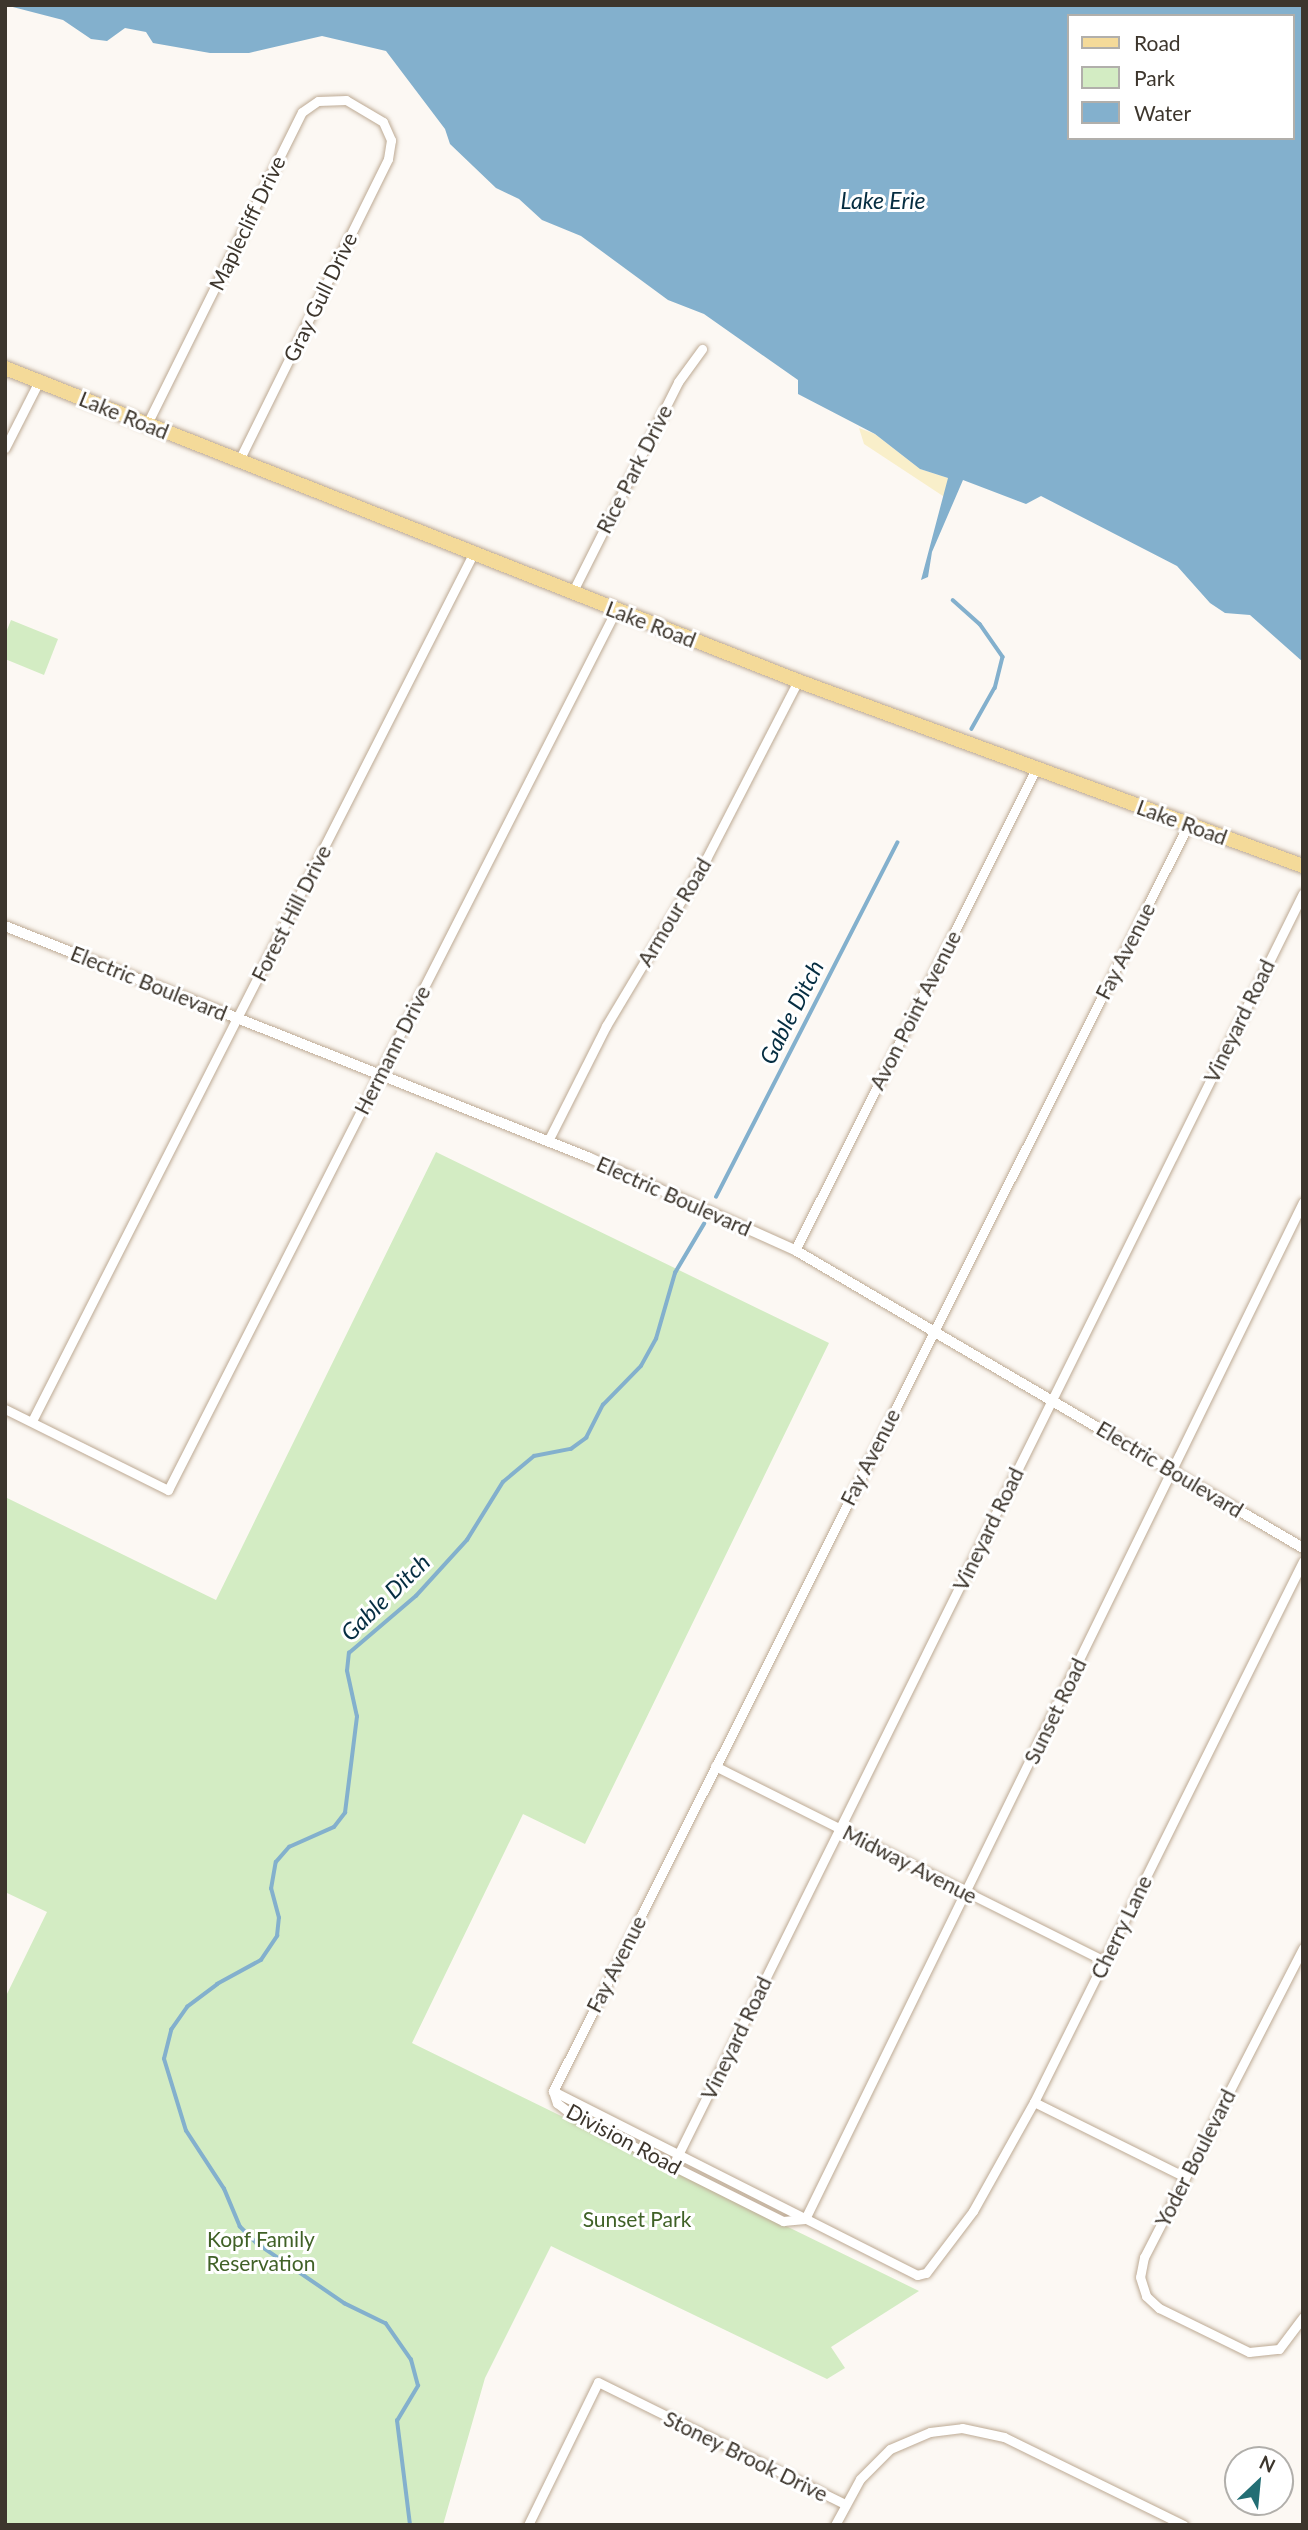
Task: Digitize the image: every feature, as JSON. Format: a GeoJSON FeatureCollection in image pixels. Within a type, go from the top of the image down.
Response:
{"type":"FeatureCollection","features":[{"type":"Feature","properties":{"kind":"main road","name":"Lake Road"},"geometry":{"type":"LineString","coordinates":[[5,368],[797,681],[1303,866]]}},
{"type":"Feature","properties":{"kind":"street","name":"Maplecliff Drive"},"geometry":{"type":"LineString","coordinates":[[147,424],[302,113],[318,100],[337,98],[376,115],[388,131]]}},
{"type":"Feature","properties":{"kind":"street","name":"Gray Gull Drive"},"geometry":{"type":"LineString","coordinates":[[239,461],[388,159],[388,131]]}},
{"type":"Feature","properties":{"kind":"street","name":"Rice Park Drive"},"geometry":{"type":"LineString","coordinates":[[572,593],[678,382],[702,349]]}},
{"type":"Feature","properties":{"kind":"street"},"geometry":{"type":"LineString","coordinates":[[5,448],[39,382]]}},
{"type":"Feature","properties":{"kind":"street","name":"Forest Hill Drive"},"geometry":{"type":"LineString","coordinates":[[32,1421],[473,554]]}},
{"type":"Feature","properties":{"kind":"street","name":"Hermann Drive"},"geometry":{"type":"LineString","coordinates":[[32,1421],[168,1490],[616,610]]}},
{"type":"Feature","properties":{"kind":"street","name":"Armour Road"},"geometry":{"type":"LineString","coordinates":[[548,1141],[606,1026],[706,859],[797,681]]}},
{"type":"Feature","properties":{"kind":"street","name":"Avon Point Avenue"},"geometry":{"type":"LineString","coordinates":[[794,1251],[1036,769]]}},
{"type":"Feature","properties":{"kind":"street","name":"Fay Avenue"},"geometry":{"type":"LineString","coordinates":[[553,2091],[1188,825]]}},
{"type":"Feature","properties":{"kind":"street","name":"Vineyard Road"},"geometry":{"type":"LineString","coordinates":[[673,2165],[1303,893]]}},
{"type":"Feature","properties":{"kind":"street","name":"Electric Boulevard"},"geometry":{"type":"LineString","coordinates":[[5,926],[548,1141],[794,1251],[936,1329],[1303,1548]]}},
{"type":"Feature","properties":{"kind":"street","name":"Sunset Road"},"geometry":{"type":"LineString","coordinates":[[805,2219],[1303,1202]]}},
{"type":"Feature","properties":{"kind":"street"},"geometry":{"type":"LineString","coordinates":[[5,1409],[32,1421]]}},
{"type":"Feature","properties":{"kind":"street","name":"Cherry Lane"},"geometry":{"type":"LineString","coordinates":[[917,2275],[926,2273],[973,2211],[1034,2102],[1303,1561]]}},
{"type":"Feature","properties":{"kind":"street","name":"Midway Avenue"},"geometry":{"type":"LineString","coordinates":[[715,1766],[1104,1961]]}},
{"type":"Feature","properties":{"kind":"street","name":"Yoder Boulevard"},"geometry":{"type":"LineString","coordinates":[[1303,1948],[1144,2257],[1142,2287],[1158,2308],[1249,2352],[1269,2353],[1287,2343],[1303,2317]]}},
{"type":"Feature","properties":{"kind":"street","name":"Division Road"},"geometry":{"type":"LineString","coordinates":[[553,2091],[917,2275]]}},
{"type":"Feature","properties":{"kind":"street","name":"Division Road"},"geometry":{"type":"LineString","coordinates":[[553,2091],[557,2104],[575,2117],[783,2221],[805,2219]]}},
{"type":"Feature","properties":{"kind":"street"},"geometry":{"type":"LineString","coordinates":[[1034,2102],[1185,2177]]}},
{"type":"Feature","properties":{"kind":"street","name":"Stoney Brook Drive"},"geometry":{"type":"LineString","coordinates":[[528,2525],[598,2382],[845,2504],[860,2479],[890,2449],[930,2432],[972,2429],[1004,2437],[1184,2525]]}},
{"type":"Feature","properties":{"kind":"street"},"geometry":{"type":"LineString","coordinates":[[835,2525],[845,2504]]}},
{"type":"Feature","properties":{"kind":"green space"},"geometry":{"type":"Polygon","coordinates":[[[11,620],[58,639],[44,675],[5,659],[5,635],[11,620]]]}},
{"type":"Feature","properties":{"kind":"green space","name":"Kopf Family Reservation"},"geometry":{"type":"Polygon","coordinates":[[[436,1152],[829,1343],[585,1844],[523,1814],[412,2043],[919,2291],[831,2347],[845,2368],[827,2379],[551,2246],[485,2378],[443,2525],[5,2525],[5,1998],[47,1912],[5,1892],[5,1497],[216,1600],[436,1152]]]}},
{"type":"Feature","properties":{"kind":"sand"},"geometry":{"type":"Polygon","coordinates":[[[859,428],[875,434],[920,469],[948,478],[946,498],[864,444],[859,428]]]}},
{"type":"Feature","properties":{"kind":"water","name":"Lake Erie"},"geometry":{"type":"Polygon","coordinates":[[[5,5],[1303,5],[1303,662],[1250,615],[1225,613],[1210,603],[1177,566],[1041,496],[1026,504],[963,480],[932,552],[928,577],[921,580],[948,478],[920,469],[875,434],[798,394],[798,380],[704,314],[668,300],[581,236],[542,220],[519,199],[496,188],[450,144],[445,129],[386,51],[322,36],[249,53],[210,53],[153,43],[146,32],[125,28],[107,41],[91,39],[63,20],[5,5]]]}},
{"type":"Feature","properties":{"kind":"waterway","name":"Gable Ditch"},"geometry":{"type":"LineString","coordinates":[[953,600],[980,624],[1003,657],[995,688],[972,729]]}},
{"type":"Feature","properties":{"kind":"waterway","name":"Gable Ditch"},"geometry":{"type":"LineString","coordinates":[[716,1197],[897,843]]}},
{"type":"Feature","properties":{"kind":"waterway","name":"Gable Ditch"},"geometry":{"type":"LineString","coordinates":[[410,2525],[397,2421],[418,2386],[411,2360],[386,2324],[345,2304],[257,2244],[240,2227],[224,2189],[186,2131],[164,2059],[171,2030],[187,2007],[217,1984],[261,1960],[277,1936],[279,1918],[271,1889],[276,1862],[289,1847],[334,1827],[345,1813],[357,1717],[347,1671],[349,1653],[416,1596],[467,1540],[503,1482],[534,1456],[571,1449],[586,1438],[603,1405],[641,1366],[656,1339],[675,1273],[704,1224]]}},
{"type":"Feature","properties":{"kind":"park label","name":"Sunset Park"},"geometry":{"type":"Point","coordinates":[637,2219]}}]}
